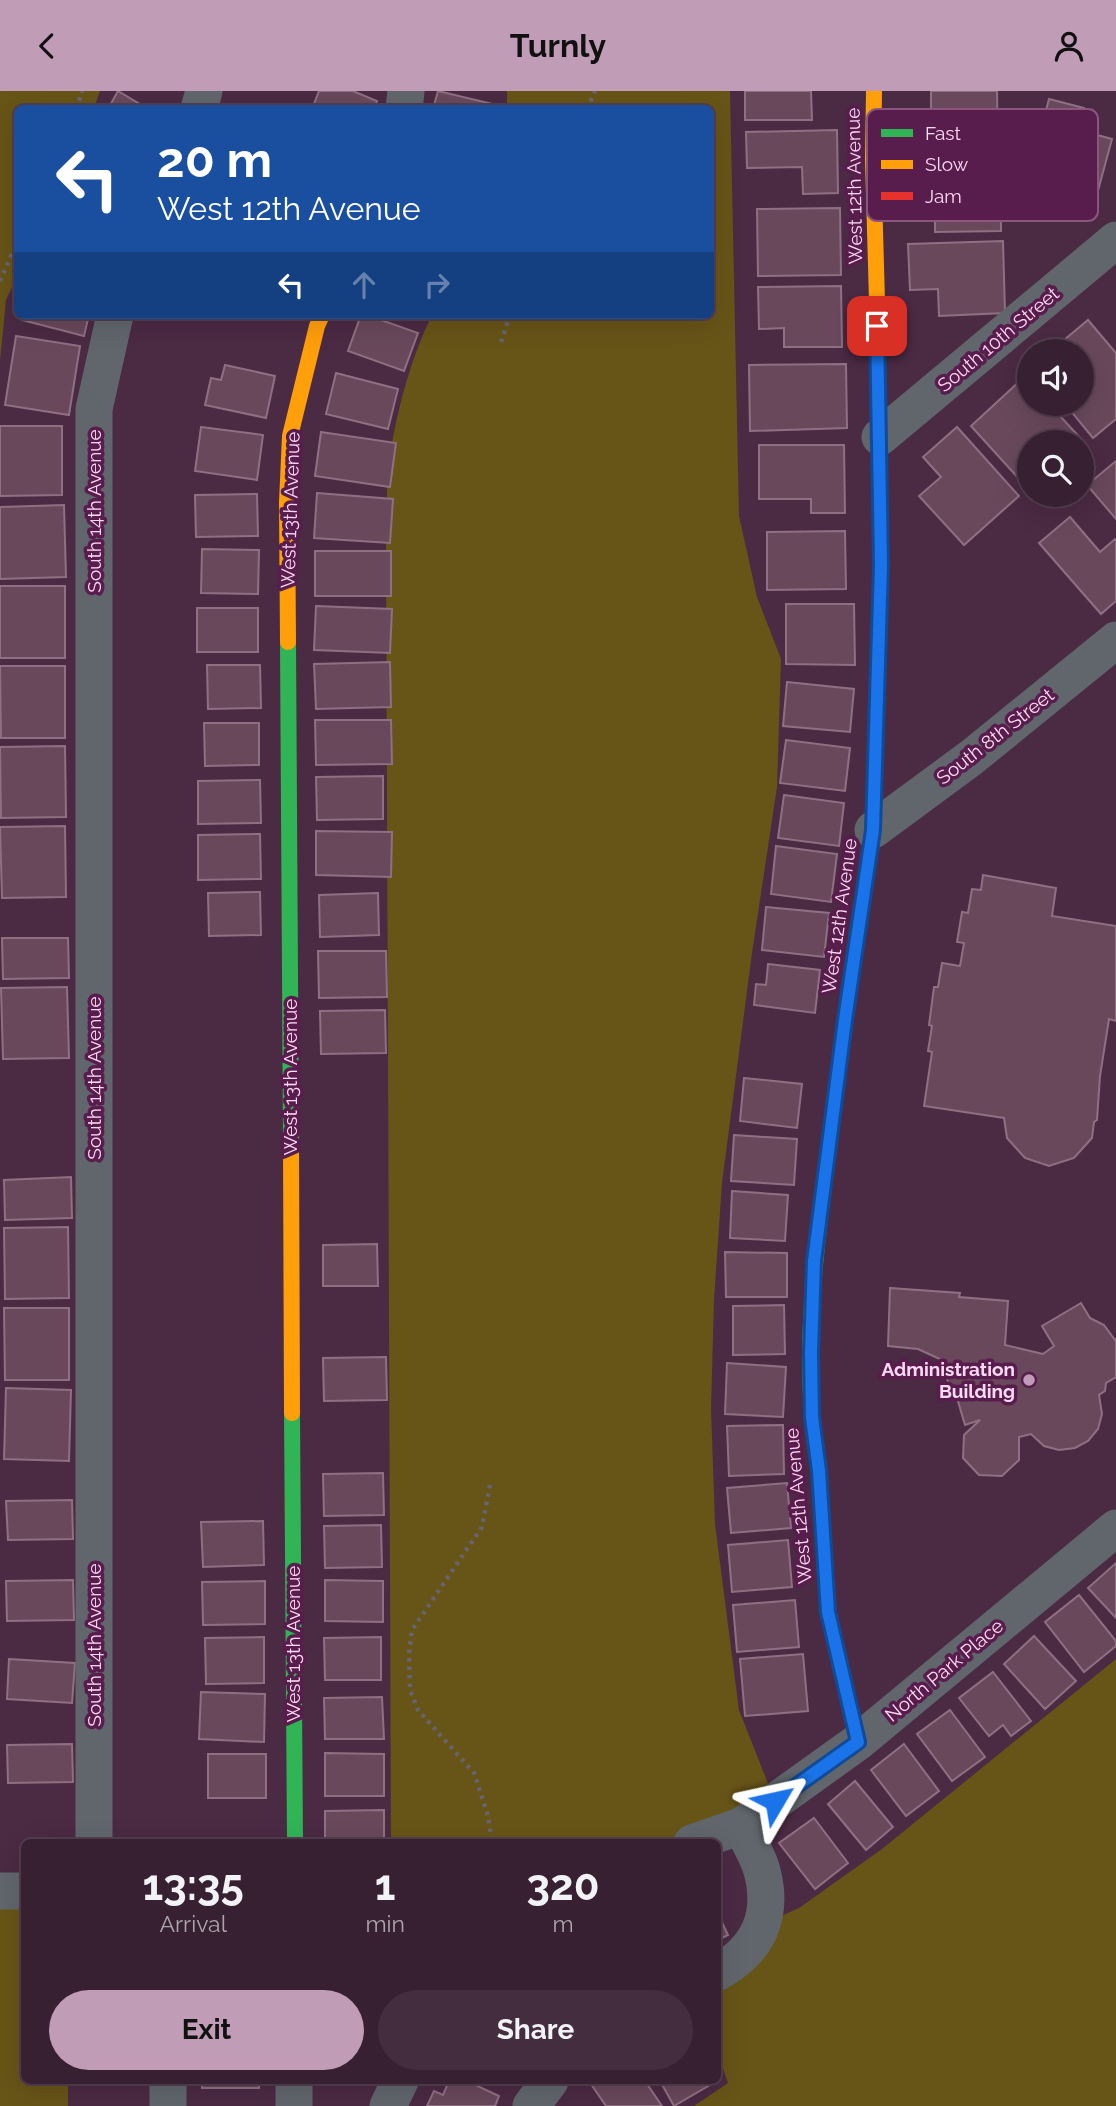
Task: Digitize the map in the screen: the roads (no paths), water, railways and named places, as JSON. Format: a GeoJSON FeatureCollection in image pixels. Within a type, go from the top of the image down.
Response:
{"type":"FeatureCollection","features":[{"type":"Feature","properties":{"kind":"street","name":"West 12th Avenue"},"geometry":{"type":"LineString","coordinates":[[873,91],[873,109]]}},
{"type":"Feature","properties":{"kind":"street","name":"West 12th Avenue"},"geometry":{"type":"LineString","coordinates":[[858,1742],[828,1612],[819,1471],[812,1417],[811,1353],[814,1261],[873,830],[881,565],[875,221]]}},
{"type":"Feature","properties":{"kind":"street","name":"South 10th Street"},"geometry":{"type":"LineString","coordinates":[[880,437],[1116,240]]}},
{"type":"Feature","properties":{"kind":"street","name":"South 14th Avenue"},"geometry":{"type":"LineString","coordinates":[[94,1839],[94,409],[114,319]]}},
{"type":"Feature","properties":{"kind":"street","name":"West 13th Avenue"},"geometry":{"type":"LineString","coordinates":[[295,1839],[287,502],[289,436],[320,319]]}},
{"type":"Feature","properties":{"kind":"street","name":"South 8th Street"},"geometry":{"type":"LineString","coordinates":[[873,830],[972,757],[1116,640]]}},
{"type":"Feature","properties":{"kind":"street","name":"North Park Place"},"geometry":{"type":"LineString","coordinates":[[704,1839],[741,1826],[858,1742],[1116,1528]]}},
{"type":"Feature","properties":{"kind":"street"},"geometry":{"type":"LineString","coordinates":[[721,1970],[740,1957],[754,1941],[763,1924],[767,1905],[762,1870],[741,1826]]}},
{"type":"Feature","properties":{"kind":"street"},"geometry":{"type":"LineString","coordinates":[[0,1891],[21,1891]]}},
{"type":"Feature","properties":{"kind":"street"},"geometry":{"type":"LineString","coordinates":[[168,2084],[168,2106]]}},
{"type":"Feature","properties":{"kind":"street"},"geometry":{"type":"LineString","coordinates":[[294,2084],[294,2106]]}},
{"type":"Feature","properties":{"kind":"street"},"geometry":{"type":"LineString","coordinates":[[388,2106],[399,2084]]}},
{"type":"Feature","properties":{"kind":"street"},"geometry":{"type":"LineString","coordinates":[[531,2106],[548,2084]]}},
{"type":"Feature","properties":{"kind":"place","name":"Administration Building"},"geometry":{"type":"Point","coordinates":[1029,1380]}}]}
